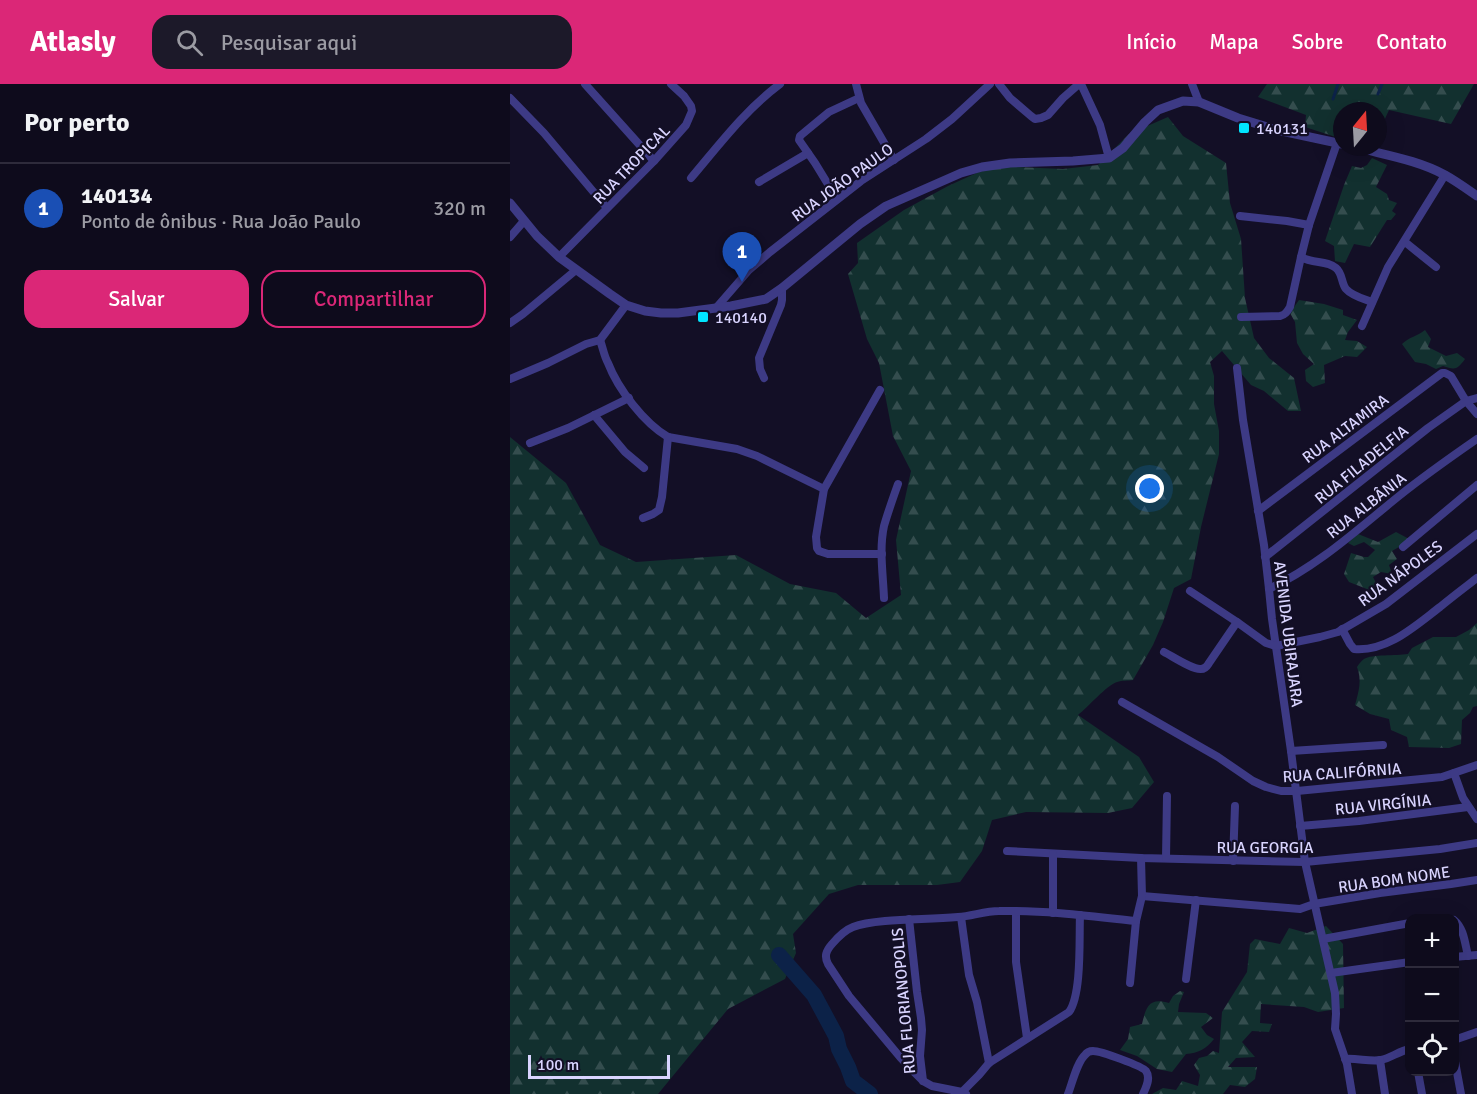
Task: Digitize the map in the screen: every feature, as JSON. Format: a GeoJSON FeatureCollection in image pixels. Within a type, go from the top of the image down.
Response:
{"type":"FeatureCollection","features":[{"type":"Feature","properties":{"kind":"street"},"geometry":{"type":"LineString","coordinates":[[585,84],[654,161]]}},
{"type":"Feature","properties":{"kind":"street","name":"RUA TROPICAL"},"geometry":{"type":"LineString","coordinates":[[559,257],[654,161],[686,125],[692,111],[689,102],[672,84]]}},
{"type":"Feature","properties":{"kind":"street"},"geometry":{"type":"LineString","coordinates":[[691,178],[733,127],[764,96],[780,84]]}},
{"type":"Feature","properties":{"kind":"street"},"geometry":{"type":"LineString","coordinates":[[856,84],[859,98],[894,160]]}},
{"type":"Feature","properties":{"kind":"street","name":"RUA JOÃO PAULO"},"geometry":{"type":"LineString","coordinates":[[716,308],[749,270],[861,181],[926,139],[952,119],[990,84]]}},
{"type":"Feature","properties":{"kind":"street"},"geometry":{"type":"LineString","coordinates":[[999,84],[1010,98],[1035,118],[1048,115],[1080,84],[1100,125],[1109,158]]}},
{"type":"Feature","properties":{"kind":"street"},"geometry":{"type":"LineString","coordinates":[[1192,84],[1198,102]]}},
{"type":"Feature","properties":{"kind":"street"},"geometry":{"type":"LineString","coordinates":[[510,98],[544,133],[607,208]]}},
{"type":"Feature","properties":{"kind":"street"},"geometry":{"type":"LineString","coordinates":[[837,199],[799,140],[800,136],[835,108],[859,98]]}},
{"type":"Feature","properties":{"kind":"street"},"geometry":{"type":"LineString","coordinates":[[510,203],[537,236],[559,257],[626,305],[645,311],[678,313],[766,299],[886,206],[945,180],[982,167],[1010,163],[1109,158],[1123,148],[1158,110],[1183,101],[1198,102],[1257,124],[1333,141]]}},
{"type":"Feature","properties":{"kind":"street"},"geometry":{"type":"LineString","coordinates":[[759,182],[808,153]]}},
{"type":"Feature","properties":{"kind":"street"},"geometry":{"type":"LineString","coordinates":[[1387,155],[1409,160],[1445,175],[1477,196]]}},
{"type":"Feature","properties":{"kind":"street"},"geometry":{"type":"LineString","coordinates":[[1241,317],[1284,315],[1290,307],[1310,225],[1335,156]]}},
{"type":"Feature","properties":{"kind":"street"},"geometry":{"type":"LineString","coordinates":[[1362,326],[1388,267],[1445,175]]}},
{"type":"Feature","properties":{"kind":"street"},"geometry":{"type":"LineString","coordinates":[[1240,216],[1287,220],[1310,225]]}},
{"type":"Feature","properties":{"kind":"street"},"geometry":{"type":"LineString","coordinates":[[510,237],[524,220]]}},
{"type":"Feature","properties":{"kind":"street"},"geometry":{"type":"LineString","coordinates":[[1405,242],[1436,267]]}},
{"type":"Feature","properties":{"kind":"street"},"geometry":{"type":"LineString","coordinates":[[1301,257],[1312,262],[1335,266],[1341,273],[1346,290],[1372,302]]}},
{"type":"Feature","properties":{"kind":"street"},"geometry":{"type":"LineString","coordinates":[[510,323],[576,270]]}},
{"type":"Feature","properties":{"kind":"street"},"geometry":{"type":"LineString","coordinates":[[764,378],[759,358],[781,305],[782,288]]}},
{"type":"Feature","properties":{"kind":"street"},"geometry":{"type":"LineString","coordinates":[[510,379],[586,344],[600,340],[626,305]]}},
{"type":"Feature","properties":{"kind":"street"},"geometry":{"type":"LineString","coordinates":[[600,340],[607,363],[628,398],[652,425],[668,437],[737,449],[757,456],[824,489]]}},
{"type":"Feature","properties":{"kind":"street","name":"AVENIDA UBIRAJARA"},"geometry":{"type":"LineString","coordinates":[[1236,368],[1265,557],[1305,862],[1331,974],[1336,1007],[1335,1029],[1346,1059],[1352,1094]]}},
{"type":"Feature","properties":{"kind":"street","name":"RUA ALTAMIRA"},"geometry":{"type":"LineString","coordinates":[[1258,511],[1442,373],[1448,373],[1451,376],[1466,401]]}},
{"type":"Feature","properties":{"kind":"street"},"geometry":{"type":"LineString","coordinates":[[880,390],[824,489],[816,537],[819,551],[828,554],[882,554]]}},
{"type":"Feature","properties":{"kind":"street"},"geometry":{"type":"LineString","coordinates":[[530,443],[568,428],[628,398]]}},
{"type":"Feature","properties":{"kind":"street","name":"RUA FILADELFIA"},"geometry":{"type":"LineString","coordinates":[[1265,557],[1428,428],[1466,401],[1477,398]]}},
{"type":"Feature","properties":{"kind":"street"},"geometry":{"type":"LineString","coordinates":[[1466,401],[1477,414]]}},
{"type":"Feature","properties":{"kind":"street"},"geometry":{"type":"LineString","coordinates":[[594,415],[625,452],[644,468]]}},
{"type":"Feature","properties":{"kind":"street"},"geometry":{"type":"LineString","coordinates":[[643,518],[659,510],[668,437]]}},
{"type":"Feature","properties":{"kind":"street","name":"RUA ALBÂNIA"},"geometry":{"type":"LineString","coordinates":[[1269,589],[1310,566],[1477,439]]}},
{"type":"Feature","properties":{"kind":"street"},"geometry":{"type":"LineString","coordinates":[[884,598],[882,554],[884,526],[898,484]]}},
{"type":"Feature","properties":{"kind":"street"},"geometry":{"type":"LineString","coordinates":[[1403,547],[1477,485]]}},
{"type":"Feature","properties":{"kind":"street","name":"RUA NÁPOLES"},"geometry":{"type":"LineString","coordinates":[[1276,646],[1340,631],[1386,604],[1477,534]]}},
{"type":"Feature","properties":{"kind":"street"},"geometry":{"type":"LineString","coordinates":[[1340,631],[1354,649],[1370,648],[1394,639],[1414,627],[1477,578]]}},
{"type":"Feature","properties":{"kind":"street"},"geometry":{"type":"LineString","coordinates":[[1190,591],[1266,643],[1276,646]]}},
{"type":"Feature","properties":{"kind":"street"},"geometry":{"type":"LineString","coordinates":[[1164,652],[1189,665],[1200,669],[1205,668],[1236,622]]}},
{"type":"Feature","properties":{"kind":"street","name":"RUA CALIFÓRNIA"},"geometry":{"type":"LineString","coordinates":[[1122,702],[1218,757],[1253,781],[1281,791],[1442,777],[1477,765]]}},
{"type":"Feature","properties":{"kind":"street"},"geometry":{"type":"LineString","coordinates":[[1291,751],[1383,745]]}},
{"type":"Feature","properties":{"kind":"street"},"geometry":{"type":"LineString","coordinates":[[1454,773],[1468,807],[1477,819]]}},
{"type":"Feature","properties":{"kind":"street"},"geometry":{"type":"LineString","coordinates":[[1166,858],[1167,796]]}},
{"type":"Feature","properties":{"kind":"street"},"geometry":{"type":"LineString","coordinates":[[1233,861],[1235,806]]}},
{"type":"Feature","properties":{"kind":"street","name":"RUA VIRGÍNIA"},"geometry":{"type":"LineString","coordinates":[[1300,826],[1468,807]]}},
{"type":"Feature","properties":{"kind":"street","name":"RUA GEORGIA"},"geometry":{"type":"LineString","coordinates":[[1007,851],[1141,858],[1305,862],[1430,851],[1477,843]]}},
{"type":"Feature","properties":{"kind":"street"},"geometry":{"type":"LineString","coordinates":[[1053,854],[1053,913]]}},
{"type":"Feature","properties":{"kind":"street"},"geometry":{"type":"LineString","coordinates":[[1130,983],[1136,921],[1142,896],[1141,858]]}},
{"type":"Feature","properties":{"kind":"street","name":"RUA BOM NOME"},"geometry":{"type":"LineString","coordinates":[[1142,896],[1300,909],[1314,904],[1477,879]]}},
{"type":"Feature","properties":{"kind":"street"},"geometry":{"type":"LineString","coordinates":[[1186,979],[1196,900]]}},
{"type":"Feature","properties":{"kind":"street"},"geometry":{"type":"LineString","coordinates":[[1080,915],[1077,978],[1069,1012],[989,1063],[964,1093],[932,1086],[923,1081],[849,996],[825,959],[828,949],[845,932],[852,927],[874,922],[961,917],[985,911],[1053,913],[1080,915],[1136,921]]}},
{"type":"Feature","properties":{"kind":"street"},"geometry":{"type":"LineString","coordinates":[[1016,911],[1016,962],[1027,1038]]}},
{"type":"Feature","properties":{"kind":"street"},"geometry":{"type":"LineString","coordinates":[[961,917],[969,975],[977,1002],[989,1063]]}},
{"type":"Feature","properties":{"kind":"street","name":"RUA FLORIANOPOLIS"},"geometry":{"type":"LineString","coordinates":[[909,919],[921,1018],[920,1056],[923,1081]]}},
{"type":"Feature","properties":{"kind":"street"},"geometry":{"type":"LineString","coordinates":[[1459,923],[1468,956]]}},
{"type":"Feature","properties":{"kind":"street"},"geometry":{"type":"LineString","coordinates":[[1323,939],[1405,924]]}},
{"type":"Feature","properties":{"kind":"street"},"geometry":{"type":"LineString","coordinates":[[1459,957],[1477,955]]}},
{"type":"Feature","properties":{"kind":"street"},"geometry":{"type":"LineString","coordinates":[[1331,974],[1405,963]]}},
{"type":"Feature","properties":{"kind":"street"},"geometry":{"type":"LineString","coordinates":[[1459,1039],[1477,1032]]}},
{"type":"Feature","properties":{"kind":"street"},"geometry":{"type":"LineString","coordinates":[[1346,1059],[1380,1060],[1405,1050]]}},
{"type":"Feature","properties":{"kind":"street"},"geometry":{"type":"LineString","coordinates":[[1068,1094],[1081,1060],[1090,1051],[1139,1066],[1146,1071],[1148,1083],[1143,1094]]}},
{"type":"Feature","properties":{"kind":"street"},"geometry":{"type":"LineString","coordinates":[[1380,1060],[1385,1094]]}},
{"type":"Feature","properties":{"kind":"street"},"geometry":{"type":"LineString","coordinates":[[1419,1076],[1422,1094]]}},
{"type":"Feature","properties":{"kind":"street"},"geometry":{"type":"LineString","coordinates":[[1458,1076],[1461,1094]]}},
{"type":"Feature","properties":{"kind":"green space"},"geometry":{"type":"Polygon","coordinates":[[[1267,84],[1474,84],[1451,124],[1389,110],[1387,114],[1387,102],[1333,102],[1333,136],[1305,127],[1306,115],[1258,97],[1267,84]]]}},
{"type":"Feature","properties":{"kind":"green space"},"geometry":{"type":"Polygon","coordinates":[[[1168,117],[1183,136],[1226,163],[1230,203],[1241,239],[1245,298],[1254,338],[1269,358],[1294,378],[1301,411],[1288,411],[1264,391],[1251,385],[1222,351],[1210,362],[1214,376],[1219,454],[1191,579],[1174,588],[1153,645],[1133,680],[1113,684],[1078,715],[1139,757],[1154,782],[1132,808],[1108,813],[1026,812],[992,820],[982,851],[960,882],[937,885],[858,885],[829,894],[793,934],[796,953],[785,979],[728,1009],[658,1094],[510,1094],[510,437],[566,483],[600,545],[636,562],[736,555],[790,584],[836,593],[866,618],[901,595],[896,540],[911,471],[893,436],[879,363],[867,339],[848,274],[858,263],[857,243],[904,210],[992,166],[1063,169],[1098,165],[1129,134],[1168,117]]]}},
{"type":"Feature","properties":{"kind":"green space"},"geometry":{"type":"Polygon","coordinates":[[[1372,158],[1387,165],[1376,187],[1387,194],[1389,200],[1397,203],[1392,211],[1396,214],[1391,220],[1387,220],[1370,247],[1354,244],[1345,263],[1335,261],[1334,246],[1325,241],[1344,185],[1352,166],[1361,168],[1367,165],[1372,158]]]}},
{"type":"Feature","properties":{"kind":"green space"},"geometry":{"type":"Polygon","coordinates":[[[1299,300],[1343,310],[1343,315],[1357,320],[1345,340],[1357,341],[1367,347],[1357,357],[1345,356],[1324,365],[1325,383],[1313,387],[1306,381],[1305,370],[1314,364],[1303,354],[1297,343],[1295,322],[1290,313],[1299,300]]]}},
{"type":"Feature","properties":{"kind":"green space"},"geometry":{"type":"Polygon","coordinates":[[[1425,330],[1431,339],[1428,347],[1446,356],[1457,353],[1465,359],[1460,365],[1455,368],[1443,366],[1436,369],[1415,362],[1402,344],[1425,330]]]}},
{"type":"Feature","properties":{"kind":"green space"},"geometry":{"type":"Polygon","coordinates":[[[1396,532],[1411,540],[1392,551],[1397,559],[1389,565],[1392,574],[1381,572],[1373,577],[1378,587],[1372,591],[1349,582],[1344,574],[1351,553],[1368,557],[1375,550],[1364,542],[1354,546],[1348,543],[1358,534],[1378,542],[1396,532]]]}},
{"type":"Feature","properties":{"kind":"green space"},"geometry":{"type":"Polygon","coordinates":[[[1477,623],[1477,706],[1473,707],[1462,720],[1461,744],[1449,748],[1409,747],[1407,737],[1391,730],[1389,719],[1370,714],[1355,705],[1360,681],[1357,667],[1364,659],[1373,656],[1408,654],[1412,648],[1433,637],[1456,637],[1477,623]]]}},
{"type":"Feature","properties":{"kind":"green space"},"geometry":{"type":"Polygon","coordinates":[[[1326,926],[1343,944],[1344,1008],[1318,1012],[1304,1007],[1261,1004],[1260,1023],[1272,1024],[1269,1032],[1252,1031],[1242,1042],[1255,1057],[1236,1058],[1228,1067],[1257,1067],[1255,1079],[1245,1087],[1230,1085],[1223,1094],[1152,1094],[1163,1088],[1176,1090],[1182,1081],[1198,1086],[1200,1075],[1194,1065],[1199,1058],[1213,1051],[1219,1053],[1222,1012],[1247,972],[1250,944],[1255,939],[1280,944],[1289,928],[1307,933],[1326,926]]]}},
{"type":"Feature","properties":{"kind":"green space"},"geometry":{"type":"Polygon","coordinates":[[[1180,991],[1184,992],[1178,1012],[1206,1013],[1213,1018],[1201,1027],[1207,1035],[1214,1039],[1211,1042],[1201,1050],[1186,1054],[1172,1072],[1157,1069],[1137,1056],[1120,1050],[1128,1039],[1130,1027],[1142,1024],[1150,1005],[1157,1001],[1169,1003],[1180,991]]]}},
{"type":"Feature","properties":{"kind":"waterway"},"geometry":{"type":"LineString","coordinates":[[1333,99],[1338,84]]}},
{"type":"Feature","properties":{"kind":"waterway"},"geometry":{"type":"LineString","coordinates":[[1378,94],[1382,84]]}},
{"type":"Feature","properties":{"kind":"waterway"},"geometry":{"type":"LineString","coordinates":[[779,955],[814,995],[836,1036],[853,1081],[870,1094]]}},
{"type":"Feature","properties":{"kind":"place","name":"140131"},"geometry":{"type":"Point","coordinates":[1244,128]}},
{"type":"Feature","properties":{"kind":"place","name":"140134"},"geometry":{"type":"Point","coordinates":[742,282]}},
{"type":"Feature","properties":{"kind":"place","name":"140140"},"geometry":{"type":"Point","coordinates":[703,317]}}]}
